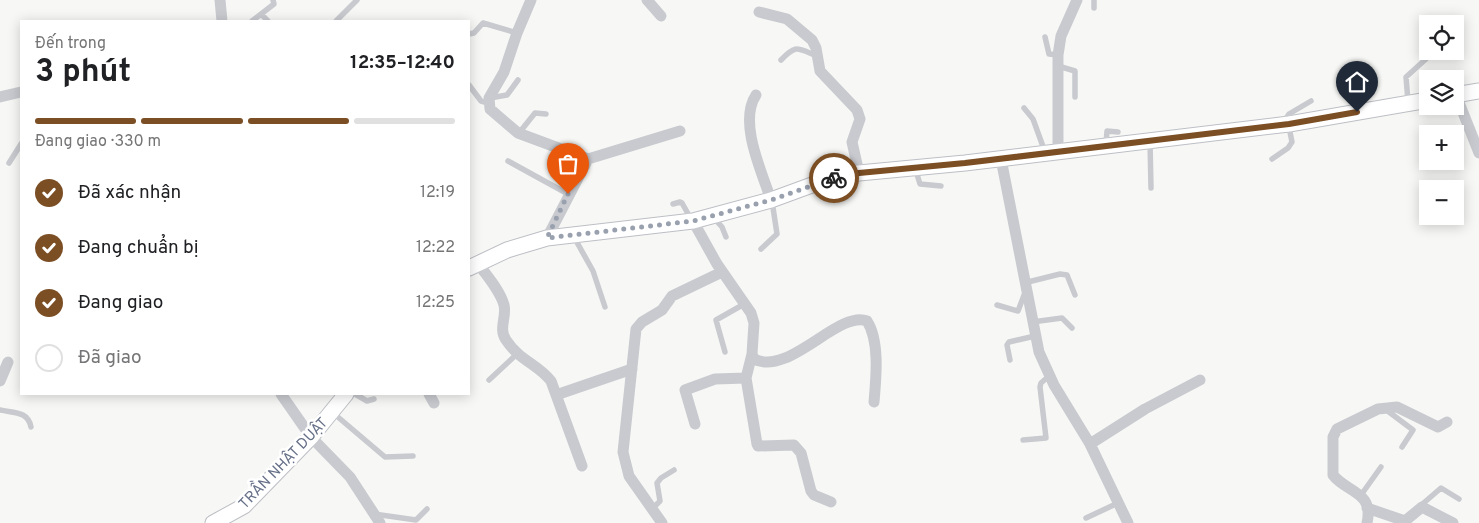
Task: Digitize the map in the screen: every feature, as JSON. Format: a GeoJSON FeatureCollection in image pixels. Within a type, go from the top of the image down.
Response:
{"type":"FeatureCollection","features":[{"type":"Feature","properties":{"kind":"main road"},"geometry":{"type":"LineString","coordinates":[[1464,94],[1479,91]]}},
{"type":"Feature","properties":{"kind":"main road"},"geometry":{"type":"LineString","coordinates":[[473,265],[547,238],[713,217],[771,200],[831,178],[859,173],[1289,124],[1419,101]]}},
{"type":"Feature","properties":{"kind":"main road","name":"TRẦN NHẬT DUẬT"},"geometry":{"type":"LineString","coordinates":[[213,523],[244,506],[311,437],[345,395]]}},
{"type":"Feature","properties":{"kind":"street"},"geometry":{"type":"LineString","coordinates":[[220,0],[222,20]]}},
{"type":"Feature","properties":{"kind":"street"},"geometry":{"type":"LineString","coordinates":[[531,0],[517,33],[504,72],[489,100],[490,109],[519,133],[588,159],[680,131]]}},
{"type":"Feature","properties":{"kind":"street"},"geometry":{"type":"LineString","coordinates":[[647,0],[661,16]]}},
{"type":"Feature","properties":{"kind":"street"},"geometry":{"type":"LineString","coordinates":[[1051,151],[1061,36],[1076,0]]}},
{"type":"Feature","properties":{"kind":"street"},"geometry":{"type":"LineString","coordinates":[[759,12],[787,19],[812,40],[816,48],[820,71],[860,114],[852,142],[859,173]]}},
{"type":"Feature","properties":{"kind":"street"},"geometry":{"type":"LineString","coordinates":[[0,97],[20,92]]}},
{"type":"Feature","properties":{"kind":"street"},"geometry":{"type":"LineString","coordinates":[[756,95],[750,103],[749,113],[752,140],[771,200]]}},
{"type":"Feature","properties":{"kind":"street"},"geometry":{"type":"LineString","coordinates":[[1463,115],[1479,153]]}},
{"type":"Feature","properties":{"kind":"street"},"geometry":{"type":"LineString","coordinates":[[1001,158],[1035,336],[1049,376],[1090,444],[1128,523]]}},
{"type":"Feature","properties":{"kind":"street"},"geometry":{"type":"LineString","coordinates":[[547,238],[568,194],[588,159]]}},
{"type":"Feature","properties":{"kind":"street"},"geometry":{"type":"LineString","coordinates":[[693,221],[722,272],[746,303],[754,322],[752,354],[746,378],[757,444],[794,444],[801,453],[811,491],[814,495],[832,502]]}},
{"type":"Feature","properties":{"kind":"street"},"geometry":{"type":"LineString","coordinates":[[473,265],[502,300],[505,312],[503,334],[517,354],[545,374],[551,381],[582,466]]}},
{"type":"Feature","properties":{"kind":"street"},"geometry":{"type":"LineString","coordinates":[[662,523],[629,476],[624,458],[638,325],[658,314],[677,293],[722,272]]}},
{"type":"Feature","properties":{"kind":"street"},"geometry":{"type":"LineString","coordinates":[[752,354],[754,359],[761,362],[782,360],[847,323],[861,319],[867,321],[872,332],[876,362],[874,402]]}},
{"type":"Feature","properties":{"kind":"street"},"geometry":{"type":"LineString","coordinates":[[0,381],[8,362]]}},
{"type":"Feature","properties":{"kind":"street"},"geometry":{"type":"LineString","coordinates":[[556,395],[632,369]]}},
{"type":"Feature","properties":{"kind":"street"},"geometry":{"type":"LineString","coordinates":[[695,424],[685,390],[715,379],[746,378]]}},
{"type":"Feature","properties":{"kind":"street"},"geometry":{"type":"LineString","coordinates":[[1090,444],[1145,409],[1200,380]]}},
{"type":"Feature","properties":{"kind":"street"},"geometry":{"type":"LineString","coordinates":[[282,395],[311,437],[350,477],[377,518]]}},
{"type":"Feature","properties":{"kind":"street"},"geometry":{"type":"LineString","coordinates":[[1367,523],[1367,508],[1361,495],[1333,475],[1333,437],[1341,426],[1383,408],[1397,407],[1438,427],[1446,422]]}},
{"type":"Feature","properties":{"kind":"street"},"geometry":{"type":"LineString","coordinates":[[1367,508],[1403,521],[1407,520],[1418,508],[1424,507],[1452,523]]}},
{"type":"Feature","properties":{"kind":"lane"},"geometry":{"type":"LineString","coordinates":[[253,20],[274,4],[274,0]]}},
{"type":"Feature","properties":{"kind":"lane"},"geometry":{"type":"LineString","coordinates":[[337,20],[357,0]]}},
{"type":"Feature","properties":{"kind":"lane"},"geometry":{"type":"LineString","coordinates":[[1094,0],[1094,8]]}},
{"type":"Feature","properties":{"kind":"lane"},"geometry":{"type":"LineString","coordinates":[[261,14],[267,20]]}},
{"type":"Feature","properties":{"kind":"lane"},"geometry":{"type":"LineString","coordinates":[[470,34],[474,33],[482,23],[517,33]]}},
{"type":"Feature","properties":{"kind":"lane"},"geometry":{"type":"LineString","coordinates":[[1045,37],[1048,54],[1075,71],[1075,97]]}},
{"type":"Feature","properties":{"kind":"lane"},"geometry":{"type":"LineString","coordinates":[[781,60],[792,49],[797,48],[817,56]]}},
{"type":"Feature","properties":{"kind":"lane"},"geometry":{"type":"LineString","coordinates":[[1408,103],[1406,77],[1425,60]]}},
{"type":"Feature","properties":{"kind":"lane"},"geometry":{"type":"LineString","coordinates":[[470,86],[481,101],[489,100],[507,96],[518,80]]}},
{"type":"Feature","properties":{"kind":"lane"},"geometry":{"type":"LineString","coordinates":[[1272,159],[1291,144],[1289,114],[1311,101]]}},
{"type":"Feature","properties":{"kind":"lane"},"geometry":{"type":"LineString","coordinates":[[1024,108],[1051,151]]}},
{"type":"Feature","properties":{"kind":"lane"},"geometry":{"type":"LineString","coordinates":[[519,133],[535,113],[546,114]]}},
{"type":"Feature","properties":{"kind":"lane"},"geometry":{"type":"LineString","coordinates":[[1106,146],[1107,131],[1118,132]]}},
{"type":"Feature","properties":{"kind":"lane"},"geometry":{"type":"LineString","coordinates":[[1150,140],[1151,188]]}},
{"type":"Feature","properties":{"kind":"lane"},"geometry":{"type":"LineString","coordinates":[[9,163],[20,146]]}},
{"type":"Feature","properties":{"kind":"lane"},"geometry":{"type":"LineString","coordinates":[[508,161],[568,194]]}},
{"type":"Feature","properties":{"kind":"lane"},"geometry":{"type":"LineString","coordinates":[[915,168],[920,184],[941,186]]}},
{"type":"Feature","properties":{"kind":"lane"},"geometry":{"type":"LineString","coordinates":[[761,249],[777,234],[771,200]]}},
{"type":"Feature","properties":{"kind":"lane"},"geometry":{"type":"LineString","coordinates":[[673,204],[682,203],[693,221]]}},
{"type":"Feature","properties":{"kind":"lane"},"geometry":{"type":"LineString","coordinates":[[713,217],[722,227],[726,237]]}},
{"type":"Feature","properties":{"kind":"lane"},"geometry":{"type":"LineString","coordinates":[[572,236],[593,271],[605,307]]}},
{"type":"Feature","properties":{"kind":"lane"},"geometry":{"type":"LineString","coordinates":[[997,305],[1018,311],[1025,286],[1060,274],[1067,275],[1075,295]]}},
{"type":"Feature","properties":{"kind":"lane"},"geometry":{"type":"LineString","coordinates":[[725,352],[716,320],[718,317],[746,303]]}},
{"type":"Feature","properties":{"kind":"lane"},"geometry":{"type":"LineString","coordinates":[[1032,322],[1062,318],[1072,328]]}},
{"type":"Feature","properties":{"kind":"lane"},"geometry":{"type":"LineString","coordinates":[[1010,360],[1006,345],[1009,342],[1035,336]]}},
{"type":"Feature","properties":{"kind":"lane"},"geometry":{"type":"LineString","coordinates":[[489,380],[517,354]]}},
{"type":"Feature","properties":{"kind":"lane"},"geometry":{"type":"LineString","coordinates":[[1023,440],[1046,438],[1040,387],[1041,383],[1049,376]]}},
{"type":"Feature","properties":{"kind":"lane"},"geometry":{"type":"LineString","coordinates":[[357,395],[367,401],[374,399]]}},
{"type":"Feature","properties":{"kind":"lane"},"geometry":{"type":"LineString","coordinates":[[1383,408],[1414,430],[1402,447]]}},
{"type":"Feature","properties":{"kind":"lane"},"geometry":{"type":"LineString","coordinates":[[0,410],[26,415],[30,419],[31,427]]}},
{"type":"Feature","properties":{"kind":"lane"},"geometry":{"type":"LineString","coordinates":[[332,412],[385,457],[413,456]]}},
{"type":"Feature","properties":{"kind":"lane"},"geometry":{"type":"LineString","coordinates":[[1361,495],[1381,467]]}},
{"type":"Feature","properties":{"kind":"lane"},"geometry":{"type":"LineString","coordinates":[[652,509],[660,501],[658,483],[661,478],[674,470]]}},
{"type":"Feature","properties":{"kind":"lane"},"geometry":{"type":"LineString","coordinates":[[1418,508],[1441,488],[1459,499]]}},
{"type":"Feature","properties":{"kind":"lane"},"geometry":{"type":"LineString","coordinates":[[1086,518],[1118,503]]}},
{"type":"Feature","properties":{"kind":"lane"},"geometry":{"type":"LineString","coordinates":[[377,518],[413,520],[420,518],[427,509]]}},
{"type":"Feature","properties":{"kind":"way so far"},"geometry":{"type":"LineString","coordinates":[[568,194],[547,238],[617,231],[713,217],[771,200],[834,178]]}},
{"type":"Feature","properties":{"kind":"route"},"geometry":{"type":"LineString","coordinates":[[834,178],[859,173],[965,163],[1058,150],[1110,146],[1289,124],[1357,112]]}}]}
